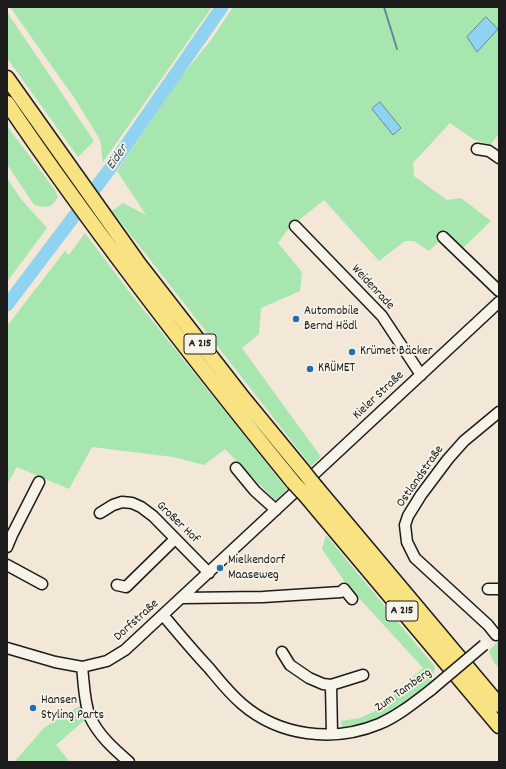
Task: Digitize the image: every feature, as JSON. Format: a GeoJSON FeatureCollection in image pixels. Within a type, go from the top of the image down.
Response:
{"type":"FeatureCollection","features":[{"type":"Feature","properties":{"kind":"highway","name":"A 215"},"geometry":{"type":"LineString","coordinates":[[7,78],[78,180],[184,323],[316,487],[499,705]]}},
{"type":"Feature","properties":{"kind":"highway","name":"A 215"},"geometry":{"type":"LineString","coordinates":[[7,103],[93,225],[173,332],[293,482],[499,726]]}},
{"type":"Feature","properties":{"kind":"street"},"geometry":{"type":"LineString","coordinates":[[477,149],[489,151],[499,158]]}},
{"type":"Feature","properties":{"kind":"street","name":"Weidenrade"},"geometry":{"type":"LineString","coordinates":[[295,226],[382,316],[421,375]]}},
{"type":"Feature","properties":{"kind":"street"},"geometry":{"type":"LineString","coordinates":[[443,237],[499,291]]}},
{"type":"Feature","properties":{"kind":"street","name":"Kieler Straße"},"geometry":{"type":"LineString","coordinates":[[206,575],[499,302]]}},
{"type":"Feature","properties":{"kind":"street","name":"Ostlandstraße"},"geometry":{"type":"LineString","coordinates":[[498,634],[415,558],[406,542],[405,525],[408,516],[421,495],[448,459],[464,441],[499,412]]}},
{"type":"Feature","properties":{"kind":"street"},"geometry":{"type":"LineString","coordinates":[[236,468],[256,491],[276,510]]}},
{"type":"Feature","properties":{"kind":"street"},"geometry":{"type":"LineString","coordinates":[[7,547],[39,482]]}},
{"type":"Feature","properties":{"kind":"street","name":"Großer Hof"},"geometry":{"type":"LineString","coordinates":[[100,513],[113,505],[122,502],[132,503],[141,507],[175,539],[206,575]]}},
{"type":"Feature","properties":{"kind":"street"},"geometry":{"type":"LineString","coordinates":[[117,585],[126,587],[175,539]]}},
{"type":"Feature","properties":{"kind":"street"},"geometry":{"type":"LineString","coordinates":[[7,565],[42,584]]}},
{"type":"Feature","properties":{"kind":"street","name":"Dorfstraße"},"geometry":{"type":"LineString","coordinates":[[7,648],[55,662],[82,667],[107,661],[125,650],[206,575]]}},
{"type":"Feature","properties":{"kind":"street"},"geometry":{"type":"LineString","coordinates":[[182,598],[263,597],[341,592],[344,589],[352,599]]}},
{"type":"Feature","properties":{"kind":"street"},"geometry":{"type":"LineString","coordinates":[[488,589],[499,589]]}},
{"type":"Feature","properties":{"kind":"street","name":"Zum Tamberg"},"geometry":{"type":"LineString","coordinates":[[163,615],[225,687],[241,703],[255,714],[273,724],[290,730],[313,735],[356,732],[379,724],[401,712],[432,689],[498,634]]}},
{"type":"Feature","properties":{"kind":"street"},"geometry":{"type":"LineString","coordinates":[[282,652],[290,665],[309,678],[331,685],[363,675]]}},
{"type":"Feature","properties":{"kind":"street"},"geometry":{"type":"LineString","coordinates":[[82,667],[86,702],[90,716],[102,736],[129,762]]}},
{"type":"Feature","properties":{"kind":"street"},"geometry":{"type":"LineString","coordinates":[[331,685],[332,734]]}},
{"type":"Feature","properties":{"kind":"green space"},"geometry":{"type":"Polygon","coordinates":[[[10,7],[212,7],[103,162],[99,138],[75,99],[10,7]]]}},
{"type":"Feature","properties":{"kind":"green space"},"geometry":{"type":"Polygon","coordinates":[[[233,7],[499,7],[499,134],[490,145],[473,139],[450,123],[413,163],[414,176],[447,200],[461,198],[491,221],[461,250],[442,239],[429,251],[414,241],[405,241],[379,261],[324,200],[289,228],[278,243],[302,272],[300,291],[261,308],[259,334],[242,348],[321,457],[311,466],[112,211],[123,203],[146,215],[117,171],[181,77],[211,40],[233,7]],[[380,102],[372,109],[393,135],[401,128],[380,102]]]}},
{"type":"Feature","properties":{"kind":"green space"},"geometry":{"type":"Polygon","coordinates":[[[7,12],[94,141],[78,157],[7,58],[7,12]]]}},
{"type":"Feature","properties":{"kind":"green space"},"geometry":{"type":"Polygon","coordinates":[[[7,126],[55,190],[58,197],[50,206],[42,207],[34,205],[7,164],[7,126]]]}},
{"type":"Feature","properties":{"kind":"green space"},"geometry":{"type":"Polygon","coordinates":[[[7,178],[21,199],[47,228],[7,282],[7,178]]]}},
{"type":"Feature","properties":{"kind":"green space"},"geometry":{"type":"Polygon","coordinates":[[[85,233],[134,298],[287,489],[276,501],[225,449],[204,465],[173,457],[92,447],[69,489],[17,467],[7,484],[7,326],[65,251],[69,255],[85,233]]]}},
{"type":"Feature","properties":{"kind":"green space"},"geometry":{"type":"Polygon","coordinates":[[[326,535],[435,667],[432,681],[401,708],[373,722],[342,729],[341,721],[360,718],[377,710],[423,668],[347,585],[322,549],[326,535]]]}},
{"type":"Feature","properties":{"kind":"green space"},"geometry":{"type":"Polygon","coordinates":[[[499,640],[499,668],[493,661],[489,651],[499,640]]]}},
{"type":"Feature","properties":{"kind":"green space"},"geometry":{"type":"Polygon","coordinates":[[[83,704],[87,718],[56,745],[70,762],[14,762],[45,727],[83,704]]]}},
{"type":"Feature","properties":{"kind":"water"},"geometry":{"type":"Polygon","coordinates":[[[486,17],[498,29],[477,52],[467,37],[486,17]]]}},
{"type":"Feature","properties":{"kind":"water"},"geometry":{"type":"Polygon","coordinates":[[[380,102],[401,128],[393,135],[372,109],[380,102]]]}},
{"type":"Feature","properties":{"kind":"waterway","name":"Eider"},"geometry":{"type":"LineString","coordinates":[[7,305],[109,170],[222,7]]}},
{"type":"Feature","properties":{"kind":"waterway"},"geometry":{"type":"LineString","coordinates":[[384,7],[397,49]]}},
{"type":"Feature","properties":{"kind":"place","name":"Automobile Bernd Hödl"},"geometry":{"type":"Point","coordinates":[296,319]}},
{"type":"Feature","properties":{"kind":"place","name":"Krümet Bäcker"},"geometry":{"type":"Point","coordinates":[352,352]}},
{"type":"Feature","properties":{"kind":"place","name":"KRÜMET"},"geometry":{"type":"Point","coordinates":[310,369]}},
{"type":"Feature","properties":{"kind":"place","name":"Mielkendorf Maaseweg"},"geometry":{"type":"Point","coordinates":[220,568]}},
{"type":"Feature","properties":{"kind":"place","name":"Hansen Styling Parts"},"geometry":{"type":"Point","coordinates":[33,708]}}]}
